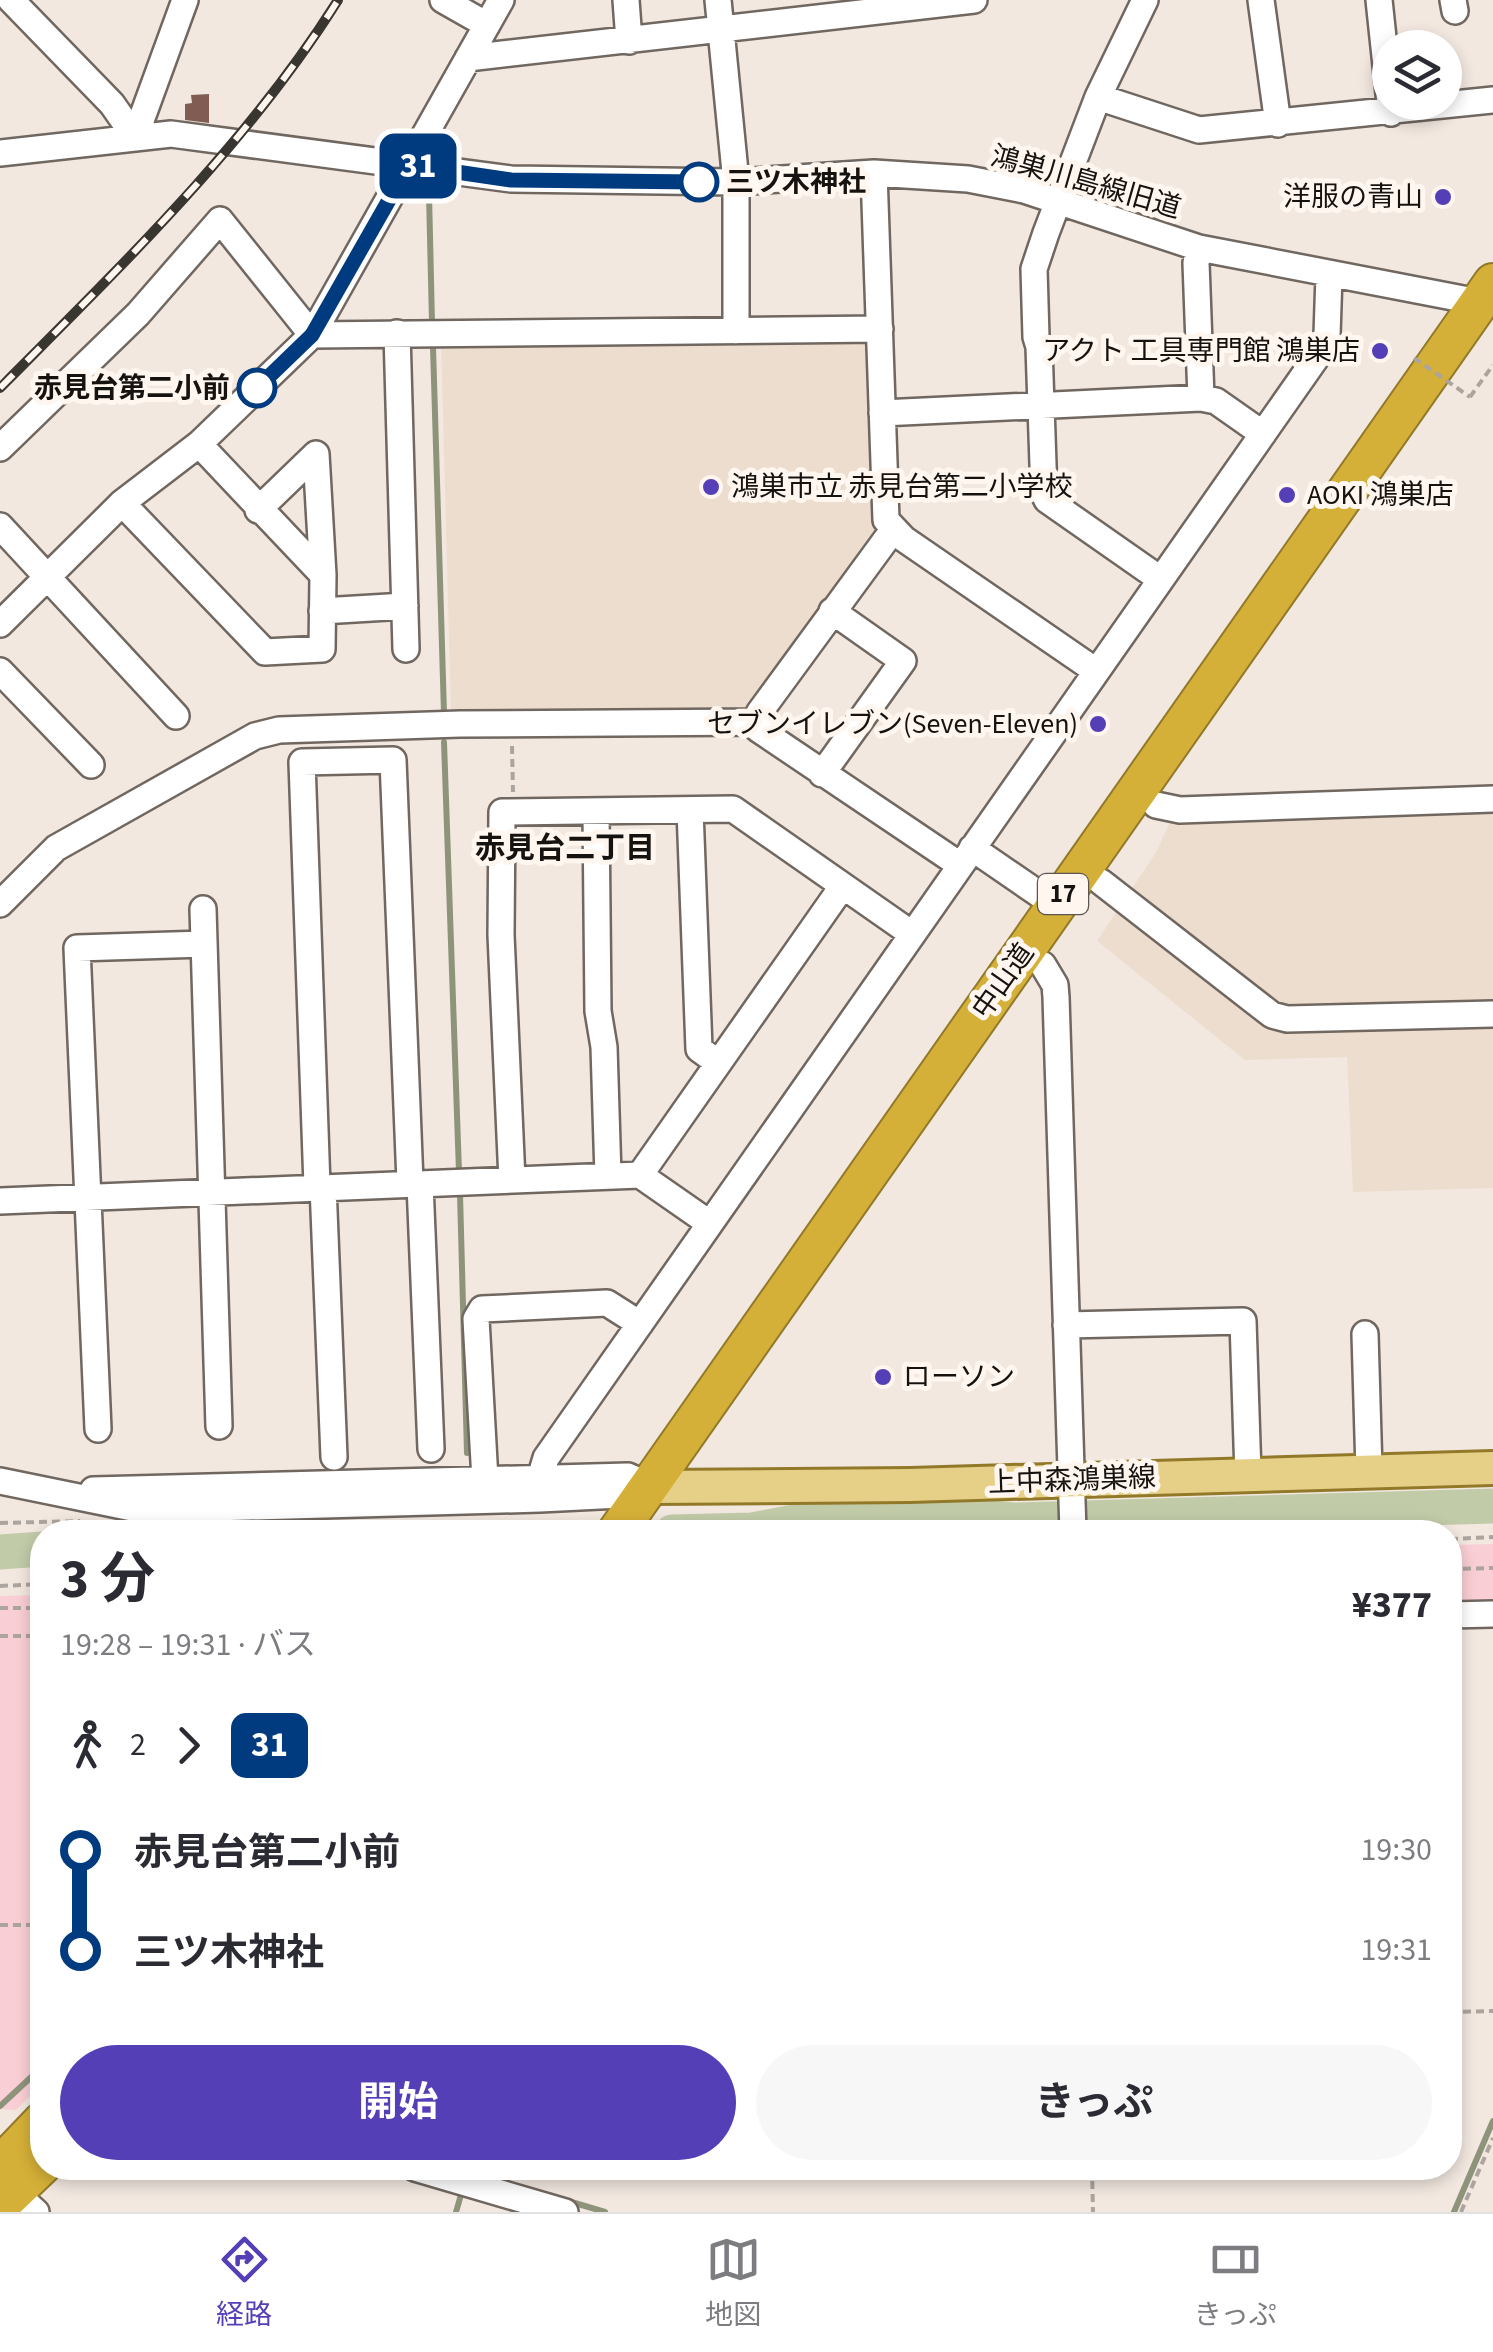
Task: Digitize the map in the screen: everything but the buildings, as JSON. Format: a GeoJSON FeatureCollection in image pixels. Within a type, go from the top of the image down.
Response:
{"type":"FeatureCollection","features":[{"type":"Feature","properties":{"kind":"highway","name":"中山道"},"geometry":{"type":"LineString","coordinates":[[648,1509],[1156,805],[1347,524],[1490,304]]}},
{"type":"Feature","properties":{"kind":"highway","name":"中山道"},"geometry":{"type":"LineString","coordinates":[[648,1509],[1056,905],[1490,304]]}},
{"type":"Feature","properties":{"kind":"highway"},"geometry":{"type":"LineString","coordinates":[[10,2191],[30,2148]]}},
{"type":"Feature","properties":{"kind":"highway"},"geometry":{"type":"LineString","coordinates":[[10,2191],[30,2175]]}},
{"type":"Feature","properties":{"kind":"main road","name":"上中森鴻巣線"},"geometry":{"type":"LineString","coordinates":[[648,1509],[1072,1489],[1248,1475],[1493,1468]]}},
{"type":"Feature","properties":{"kind":"street"},"geometry":{"type":"LineString","coordinates":[[11,0],[112,104],[136,136]]}},
{"type":"Feature","properties":{"kind":"street"},"geometry":{"type":"LineString","coordinates":[[136,136],[185,0]]}},
{"type":"Feature","properties":{"kind":"street"},"geometry":{"type":"LineString","coordinates":[[444,0],[486,25]]}},
{"type":"Feature","properties":{"kind":"street"},"geometry":{"type":"LineString","coordinates":[[0,624],[122,503],[198,444],[312,335],[501,0]]}},
{"type":"Feature","properties":{"kind":"street"},"geometry":{"type":"LineString","coordinates":[[626,0],[629,42]]}},
{"type":"Feature","properties":{"kind":"street"},"geometry":{"type":"LineString","coordinates":[[718,0],[736,182],[736,331]]}},
{"type":"Feature","properties":{"kind":"street"},"geometry":{"type":"LineString","coordinates":[[468,58],[722,32],[793,11],[974,0]]}},
{"type":"Feature","properties":{"kind":"street"},"geometry":{"type":"LineString","coordinates":[[1145,0],[1098,97],[1034,269],[1048,500],[1160,579]]}},
{"type":"Feature","properties":{"kind":"street"},"geometry":{"type":"LineString","coordinates":[[1261,0],[1278,124]]}},
{"type":"Feature","properties":{"kind":"street"},"geometry":{"type":"LineString","coordinates":[[1379,0],[1382,30]]}},
{"type":"Feature","properties":{"kind":"street"},"geometry":{"type":"LineString","coordinates":[[1098,97],[1199,130],[1372,115]]}},
{"type":"Feature","properties":{"kind":"street"},"geometry":{"type":"LineString","coordinates":[[1462,104],[1493,100]]}},
{"type":"Feature","properties":{"kind":"street","name":"鴻巣川島線旧道"},"geometry":{"type":"LineString","coordinates":[[0,154],[171,134],[511,180],[736,182],[874,173],[968,179],[1057,201],[1200,248],[1490,304]]}},
{"type":"Feature","properties":{"kind":"street"},"geometry":{"type":"LineString","coordinates":[[874,173],[886,520],[893,530],[1096,671]]}},
{"type":"Feature","properties":{"kind":"street"},"geometry":{"type":"LineString","coordinates":[[0,448],[138,314],[220,220],[312,335]]}},
{"type":"Feature","properties":{"kind":"street"},"geometry":{"type":"LineString","coordinates":[[1200,248],[1196,264],[1201,398]]}},
{"type":"Feature","properties":{"kind":"street"},"geometry":{"type":"LineString","coordinates":[[540,1489],[546,1458],[1326,342],[1329,275]]}},
{"type":"Feature","properties":{"kind":"street"},"geometry":{"type":"LineString","coordinates":[[312,335],[880,329]]}},
{"type":"Feature","properties":{"kind":"street"},"geometry":{"type":"LineString","coordinates":[[398,333],[406,648]]}},
{"type":"Feature","properties":{"kind":"street"},"geometry":{"type":"LineString","coordinates":[[882,413],[1201,398],[1216,400],[1263,434]]}},
{"type":"Feature","properties":{"kind":"street"},"geometry":{"type":"LineString","coordinates":[[198,444],[323,575]]}},
{"type":"Feature","properties":{"kind":"street"},"geometry":{"type":"LineString","coordinates":[[122,503],[265,652],[322,649],[323,575],[316,454],[258,510]]}},
{"type":"Feature","properties":{"kind":"street"},"geometry":{"type":"LineString","coordinates":[[0,526],[176,716]]}},
{"type":"Feature","properties":{"kind":"street"},"geometry":{"type":"LineString","coordinates":[[893,530],[759,714],[758,729],[822,774],[1056,905]]}},
{"type":"Feature","properties":{"kind":"street"},"geometry":{"type":"LineString","coordinates":[[322,612],[405,606]]}},
{"type":"Feature","properties":{"kind":"street"},"geometry":{"type":"LineString","coordinates":[[822,774],[903,661],[832,611]]}},
{"type":"Feature","properties":{"kind":"street"},"geometry":{"type":"LineString","coordinates":[[0,672],[90,765]]}},
{"type":"Feature","properties":{"kind":"street"},"geometry":{"type":"LineString","coordinates":[[0,904],[56,848],[255,736],[279,730],[758,722]]}},
{"type":"Feature","properties":{"kind":"street"},"geometry":{"type":"LineString","coordinates":[[334,1457],[302,762],[394,760],[431,1449]]}},
{"type":"Feature","properties":{"kind":"street"},"geometry":{"type":"LineString","coordinates":[[1156,805],[1180,810],[1493,799]]}},
{"type":"Feature","properties":{"kind":"street"},"geometry":{"type":"LineString","coordinates":[[690,810],[699,1049],[717,1062]]}},
{"type":"Feature","properties":{"kind":"street"},"geometry":{"type":"LineString","coordinates":[[512,1180],[500,935],[502,812],[733,810],[912,934]]}},
{"type":"Feature","properties":{"kind":"street"},"geometry":{"type":"LineString","coordinates":[[596,812],[598,1011],[604,1047],[608,1176]]}},
{"type":"Feature","properties":{"kind":"street"},"geometry":{"type":"LineString","coordinates":[[1101,882],[1272,1015],[1287,1020],[1493,1014]]}},
{"type":"Feature","properties":{"kind":"street"},"geometry":{"type":"LineString","coordinates":[[640,1175],[842,887]]}},
{"type":"Feature","properties":{"kind":"street"},"geometry":{"type":"LineString","coordinates":[[203,909],[218,1426]]}},
{"type":"Feature","properties":{"kind":"street"},"geometry":{"type":"LineString","coordinates":[[98,1429],[77,948],[204,944]]}},
{"type":"Feature","properties":{"kind":"street"},"geometry":{"type":"LineString","coordinates":[[1042,966],[1055,985],[1056,997],[1073,1520]]}},
{"type":"Feature","properties":{"kind":"street"},"geometry":{"type":"LineString","coordinates":[[0,1201],[640,1175],[708,1224]]}},
{"type":"Feature","properties":{"kind":"street"},"geometry":{"type":"LineString","coordinates":[[485,1480],[476,1319],[482,1310],[607,1304],[640,1324]]}},
{"type":"Feature","properties":{"kind":"street"},"geometry":{"type":"LineString","coordinates":[[1066,1325],[1243,1321],[1248,1475]]}},
{"type":"Feature","properties":{"kind":"street"},"geometry":{"type":"LineString","coordinates":[[1365,1334],[1369,1472]]}},
{"type":"Feature","properties":{"kind":"street"},"geometry":{"type":"LineString","coordinates":[[0,1480],[63,1491],[100,1504],[164,1514],[540,1489]]}},
{"type":"Feature","properties":{"kind":"street"},"geometry":{"type":"LineString","coordinates":[[164,1514],[485,1480],[620,1495],[648,1509]]}},
{"type":"Feature","properties":{"kind":"street"},"geometry":{"type":"LineString","coordinates":[[1462,1615],[1493,1614]]}},
{"type":"Feature","properties":{"kind":"street"},"geometry":{"type":"LineString","coordinates":[[456,2180],[565,2212]]}},
{"type":"Feature","properties":{"kind":"path"},"geometry":{"type":"LineString","coordinates":[[1414,358],[1470,397],[1493,364]]}},
{"type":"Feature","properties":{"kind":"path"},"geometry":{"type":"LineString","coordinates":[[512,724],[513,812]]}},
{"type":"Feature","properties":{"kind":"path"},"geometry":{"type":"LineString","coordinates":[[0,1523],[30,1522]]}},
{"type":"Feature","properties":{"kind":"path"},"geometry":{"type":"LineString","coordinates":[[1462,1538],[1493,1537]]}},
{"type":"Feature","properties":{"kind":"path"},"geometry":{"type":"LineString","coordinates":[[1462,1569],[1493,1568]]}},
{"type":"Feature","properties":{"kind":"path"},"geometry":{"type":"LineString","coordinates":[[0,1586],[30,1585]]}},
{"type":"Feature","properties":{"kind":"path"},"geometry":{"type":"LineString","coordinates":[[0,1608],[30,1608]]}},
{"type":"Feature","properties":{"kind":"path"},"geometry":{"type":"LineString","coordinates":[[0,1636],[30,1636]]}},
{"type":"Feature","properties":{"kind":"path"},"geometry":{"type":"LineString","coordinates":[[0,1925],[30,1925]]}},
{"type":"Feature","properties":{"kind":"path"},"geometry":{"type":"LineString","coordinates":[[1462,2012],[1493,2011]]}},
{"type":"Feature","properties":{"kind":"path"},"geometry":{"type":"LineString","coordinates":[[1461,2212],[1493,2138]]}},
{"type":"Feature","properties":{"kind":"path"},"geometry":{"type":"LineString","coordinates":[[1092,2180],[1093,2212]]}},
{"type":"Feature","properties":{"kind":"shaded area"},"geometry":{"type":"Polygon","coordinates":[[[865,337],[872,345],[877,529],[752,708],[451,712],[441,341],[865,337]]]}},
{"type":"Feature","properties":{"kind":"shaded area"},"geometry":{"type":"Polygon","coordinates":[[[1493,807],[1493,1188],[1353,1192],[1347,1057],[1245,1060],[1097,941],[1155,854],[1172,818],[1493,807]]]}},
{"type":"Feature","properties":{"kind":"shaded area"},"geometry":{"type":"Polygon","coordinates":[[[1493,1544],[1493,1606],[1462,1607],[1462,1545],[1493,1544]]]}},
{"type":"Feature","properties":{"kind":"shaded area"},"geometry":{"type":"Polygon","coordinates":[[[30,1595],[30,2096],[16,2110],[0,2109],[0,1596],[30,1595]]]}},
{"type":"Feature","properties":{"kind":"waterway"},"geometry":{"type":"LineString","coordinates":[[429,194],[432,322]]}},
{"type":"Feature","properties":{"kind":"waterway"},"geometry":{"type":"LineString","coordinates":[[433,347],[444,713]]}},
{"type":"Feature","properties":{"kind":"waterway"},"geometry":{"type":"LineString","coordinates":[[444,742],[459,1172]]}},
{"type":"Feature","properties":{"kind":"waterway"},"geometry":{"type":"LineString","coordinates":[[460,1194],[467,1453]]}},
{"type":"Feature","properties":{"kind":"waterway"},"geometry":{"type":"LineString","coordinates":[[1015,1520],[1493,1506]]}},
{"type":"Feature","properties":{"kind":"waterway"},"geometry":{"type":"LineString","coordinates":[[805,1520],[832,1515],[927,1513],[1015,1520]]}},
{"type":"Feature","properties":{"kind":"waterway"},"geometry":{"type":"LineString","coordinates":[[0,1552],[30,1550]]}},
{"type":"Feature","properties":{"kind":"waterway"},"geometry":{"type":"LineString","coordinates":[[0,2106],[30,2078]]}},
{"type":"Feature","properties":{"kind":"waterway"},"geometry":{"type":"LineString","coordinates":[[1454,2212],[1493,2121]]}},
{"type":"Feature","properties":{"kind":"waterway"},"geometry":{"type":"LineString","coordinates":[[456,2212],[463,2188]]}},
{"type":"Feature","properties":{"kind":"waterway"},"geometry":{"type":"LineString","coordinates":[[568,2201],[605,2212]]}},
{"type":"Feature","properties":{"kind":"railway"},"geometry":{"type":"LineString","coordinates":[[0,388],[223,155],[264,105],[338,0]]}},
{"type":"Feature","properties":{"kind":"bus line","name":"31"},"geometry":{"type":"LineString","coordinates":[[257,388],[312,335],[409,165],[511,180],[699,182]]}},
{"type":"Feature","properties":{"kind":"place","name":"三ツ木神社"},"geometry":{"type":"Point","coordinates":[699,182]}},
{"type":"Feature","properties":{"kind":"place","name":"洋服の青山"},"geometry":{"type":"Point","coordinates":[1443,197]}},
{"type":"Feature","properties":{"kind":"place","name":"アクト 工具専門館 鴻巣店"},"geometry":{"type":"Point","coordinates":[1380,351]}},
{"type":"Feature","properties":{"kind":"place","name":"赤見台第二小前"},"geometry":{"type":"Point","coordinates":[257,388]}},
{"type":"Feature","properties":{"kind":"place","name":"鴻巣市立 赤見台第二小学校"},"geometry":{"type":"Point","coordinates":[711,487]}},
{"type":"Feature","properties":{"kind":"place","name":"AOKI 鴻巣店"},"geometry":{"type":"Point","coordinates":[1287,495]}},
{"type":"Feature","properties":{"kind":"place","name":"セブンイレブン(Seven-Eleven)"},"geometry":{"type":"Point","coordinates":[1098,724]}},
{"type":"Feature","properties":{"kind":"place","name":"ローソン"},"geometry":{"type":"Point","coordinates":[883,1377]}},
{"type":"Feature","properties":{"kind":"district","name":"赤見台二丁目"},"geometry":{"type":"Point","coordinates":[565,848]}}]}
